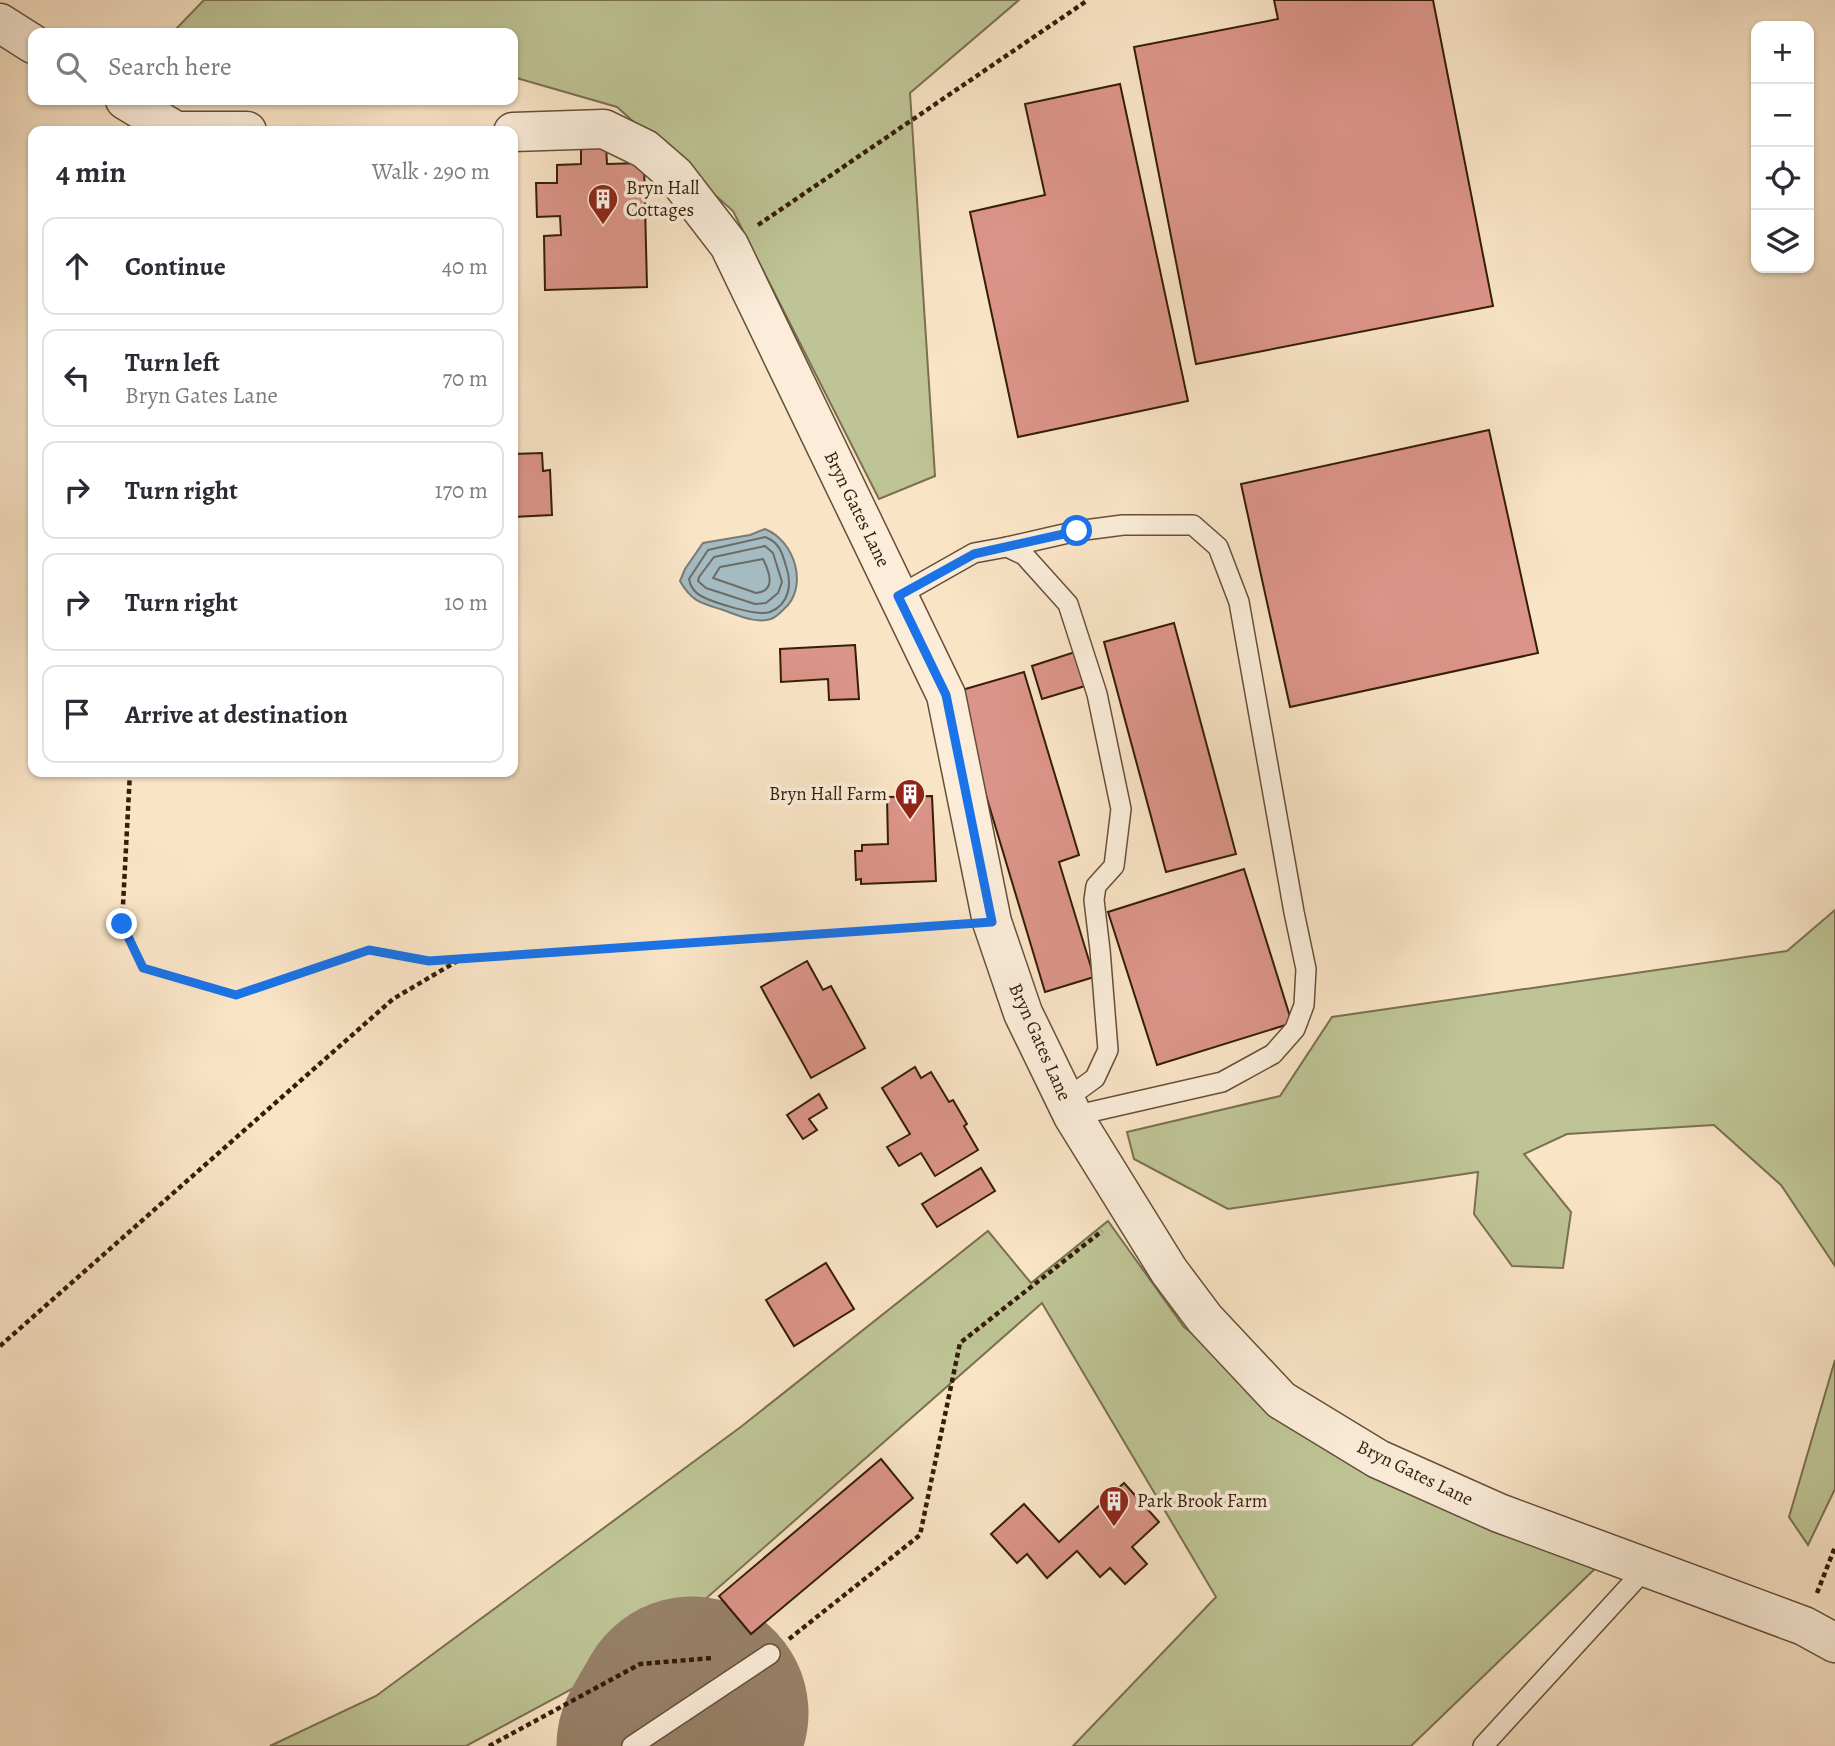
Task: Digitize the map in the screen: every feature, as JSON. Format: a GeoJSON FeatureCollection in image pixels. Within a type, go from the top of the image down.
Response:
{"type":"FeatureCollection","features":[{"type":"Feature","properties":{"kind":"street"},"geometry":{"type":"LineString","coordinates":[[0,23],[28,41]]}},
{"type":"Feature","properties":{"kind":"street"},"geometry":{"type":"LineString","coordinates":[[133,105],[168,126]]}},
{"type":"Feature","properties":{"kind":"street","name":"Bryn Gates Lane"},"geometry":{"type":"LineString","coordinates":[[518,132],[604,129],[645,149],[675,175],[729,245],[946,695],[992,922],[1023,1013],[1069,1108],[1169,1271],[1205,1319],[1281,1400],[1378,1459],[1499,1513],[1819,1635]]}},
{"type":"Feature","properties":{"kind":"lane"},"geometry":{"type":"LineString","coordinates":[[898,596],[974,554],[1077,531],[1123,525],[1193,525],[1218,547],[1239,602],[1306,969],[1304,1005],[1295,1029],[1273,1054],[1222,1082],[1069,1108]]}},
{"type":"Feature","properties":{"kind":"lane"},"geometry":{"type":"LineString","coordinates":[[1007,547],[1024,555],[1068,604],[1097,694],[1121,809],[1114,866],[1096,886],[1094,900],[1108,1050],[1095,1078],[1069,1108]]}},
{"type":"Feature","properties":{"kind":"lane"},"geometry":{"type":"LineString","coordinates":[[1483,1746],[1646,1568]]}},
{"type":"Feature","properties":{"kind":"lane"},"geometry":{"type":"LineString","coordinates":[[632,1746],[771,1654]]}},
{"type":"Feature","properties":{"kind":"path"},"geometry":{"type":"LineString","coordinates":[[729,245],[1088,0]]}},
{"type":"Feature","properties":{"kind":"path"},"geometry":{"type":"LineString","coordinates":[[130,777],[122,924],[143,968],[236,995],[369,950],[429,961],[992,922]]}},
{"type":"Feature","properties":{"kind":"path"},"geometry":{"type":"LineString","coordinates":[[0,1346],[393,999],[459,959]]}},
{"type":"Feature","properties":{"kind":"path"},"geometry":{"type":"LineString","coordinates":[[489,1746],[640,1664],[771,1654],[920,1535],[960,1343],[1130,1209]]}},
{"type":"Feature","properties":{"kind":"path"},"geometry":{"type":"LineString","coordinates":[[1819,1635],[1835,1547]]}},
{"type":"Feature","properties":{"kind":"green space"},"geometry":{"type":"Polygon","coordinates":[[[204,0],[1019,0],[910,93],[935,476],[879,499],[733,211],[617,107],[518,78],[518,28],[177,28],[204,0]]]}},
{"type":"Feature","properties":{"kind":"green space"},"geometry":{"type":"Polygon","coordinates":[[[1835,910],[1835,1266],[1781,1185],[1714,1125],[1567,1134],[1524,1154],[1571,1212],[1563,1268],[1512,1266],[1474,1214],[1478,1172],[1228,1209],[1134,1159],[1127,1132],[1280,1096],[1332,1017],[1787,951],[1835,910]]]}},
{"type":"Feature","properties":{"kind":"green space"},"geometry":{"type":"Polygon","coordinates":[[[1108,1221],[1184,1327],[1323,1432],[1603,1561],[1411,1746],[1073,1746],[1216,1597],[1042,1303],[652,1646],[466,1746],[270,1746],[376,1696],[742,1426],[988,1231],[1031,1283],[1108,1221]]]}},
{"type":"Feature","properties":{"kind":"green space"},"geometry":{"type":"Polygon","coordinates":[[[1835,1360],[1835,1489],[1808,1545],[1789,1517],[1835,1360]]]}},
{"type":"Feature","properties":{"kind":"water"},"geometry":{"type":"Polygon","coordinates":[[[765,529],[784,543],[791,554],[797,577],[792,600],[776,616],[753,620],[698,601],[684,588],[680,581],[685,569],[703,543],[750,535],[765,529]]]}},
{"type":"Feature","properties":{"kind":"building"},"geometry":{"type":"Polygon","coordinates":[[[1274,0],[1433,0],[1493,306],[1196,364],[1134,47],[1278,19],[1274,0]]]}},
{"type":"Feature","properties":{"kind":"building"},"geometry":{"type":"Polygon","coordinates":[[[1120,84],[1188,401],[1018,437],[970,212],[1045,195],[1025,104],[1120,84]]]}},
{"type":"Feature","properties":{"kind":"building","name":"Bryn Hall Cottages"},"geometry":{"type":"Polygon","coordinates":[[[606,145],[607,164],[644,163],[647,287],[545,290],[544,236],[561,235],[560,216],[537,217],[536,183],[557,183],[557,165],[581,164],[581,146],[606,145]]]}},
{"type":"Feature","properties":{"kind":"building"},"geometry":{"type":"Polygon","coordinates":[[[1489,430],[1538,653],[1290,707],[1241,484],[1489,430]]]}},
{"type":"Feature","properties":{"kind":"building"},"geometry":{"type":"Polygon","coordinates":[[[542,453],[543,471],[550,470],[552,515],[518,517],[518,454],[542,453]]]}},
{"type":"Feature","properties":{"kind":"building"},"geometry":{"type":"Polygon","coordinates":[[[1174,623],[1236,854],[1166,872],[1104,642],[1174,623]]]}},
{"type":"Feature","properties":{"kind":"building"},"geometry":{"type":"Polygon","coordinates":[[[855,645],[859,699],[829,700],[828,679],[781,682],[780,649],[855,645]]]}},
{"type":"Feature","properties":{"kind":"building"},"geometry":{"type":"Polygon","coordinates":[[[1075,652],[1085,686],[1042,699],[1032,666],[1075,652]]]}},
{"type":"Feature","properties":{"kind":"building"},"geometry":{"type":"Polygon","coordinates":[[[1024,672],[1079,855],[1059,862],[1094,977],[1045,992],[955,692],[1024,672]]]}},
{"type":"Feature","properties":{"kind":"building","name":"Bryn Hall Farm"},"geometry":{"type":"Polygon","coordinates":[[[932,796],[936,881],[861,884],[861,879],[856,880],[855,851],[862,851],[862,845],[888,844],[887,797],[932,796]]]}},
{"type":"Feature","properties":{"kind":"building"},"geometry":{"type":"Polygon","coordinates":[[[1244,869],[1292,1023],[1157,1065],[1108,912],[1244,869]]]}},
{"type":"Feature","properties":{"kind":"building"},"geometry":{"type":"Polygon","coordinates":[[[807,961],[823,990],[831,986],[865,1048],[811,1078],[761,987],[807,961]]]}},
{"type":"Feature","properties":{"kind":"building"},"geometry":{"type":"Polygon","coordinates":[[[915,1067],[921,1078],[931,1072],[949,1102],[953,1100],[978,1150],[935,1176],[921,1153],[899,1166],[887,1147],[910,1134],[882,1088],[915,1067]]]}},
{"type":"Feature","properties":{"kind":"building"},"geometry":{"type":"Polygon","coordinates":[[[819,1094],[827,1108],[809,1119],[817,1130],[803,1139],[787,1115],[819,1094]]]}},
{"type":"Feature","properties":{"kind":"building"},"geometry":{"type":"Polygon","coordinates":[[[981,1168],[995,1191],[937,1227],[922,1204],[981,1168]]]}},
{"type":"Feature","properties":{"kind":"building"},"geometry":{"type":"Polygon","coordinates":[[[826,1263],[854,1309],[794,1346],[766,1300],[826,1263]]]}},
{"type":"Feature","properties":{"kind":"building"},"geometry":{"type":"Polygon","coordinates":[[[881,1459],[913,1498],[751,1634],[719,1596],[881,1459]]]}},
{"type":"Feature","properties":{"kind":"building","name":"Park Brook Farm"},"geometry":{"type":"Polygon","coordinates":[[[1124,1483],[1159,1522],[1132,1547],[1147,1564],[1125,1584],[1110,1568],[1100,1577],[1077,1551],[1047,1578],[1027,1554],[1017,1563],[991,1534],[1024,1504],[1059,1542],[1124,1483]]]}},
{"type":"Feature","properties":{"kind":"runway"},"geometry":{"type":"LineString","coordinates":[[673,1746],[692,1713]]}},
{"type":"Feature","properties":{"kind":"place","name":"Bryn Hall Cottages"},"geometry":{"type":"Point","coordinates":[603,226]}},
{"type":"Feature","properties":{"kind":"place","name":"Bryn Hall Farm"},"geometry":{"type":"Point","coordinates":[910,821]}},
{"type":"Feature","properties":{"kind":"place","name":"Park Brook Farm"},"geometry":{"type":"Point","coordinates":[1114,1528]}},
{"type":"Feature","properties":{"kind":"route"},"geometry":{"type":"LineString","coordinates":[[122,924],[143,968],[236,995],[369,950],[429,961],[992,922],[946,695],[898,596],[974,554],[1077,531]]}}]}
